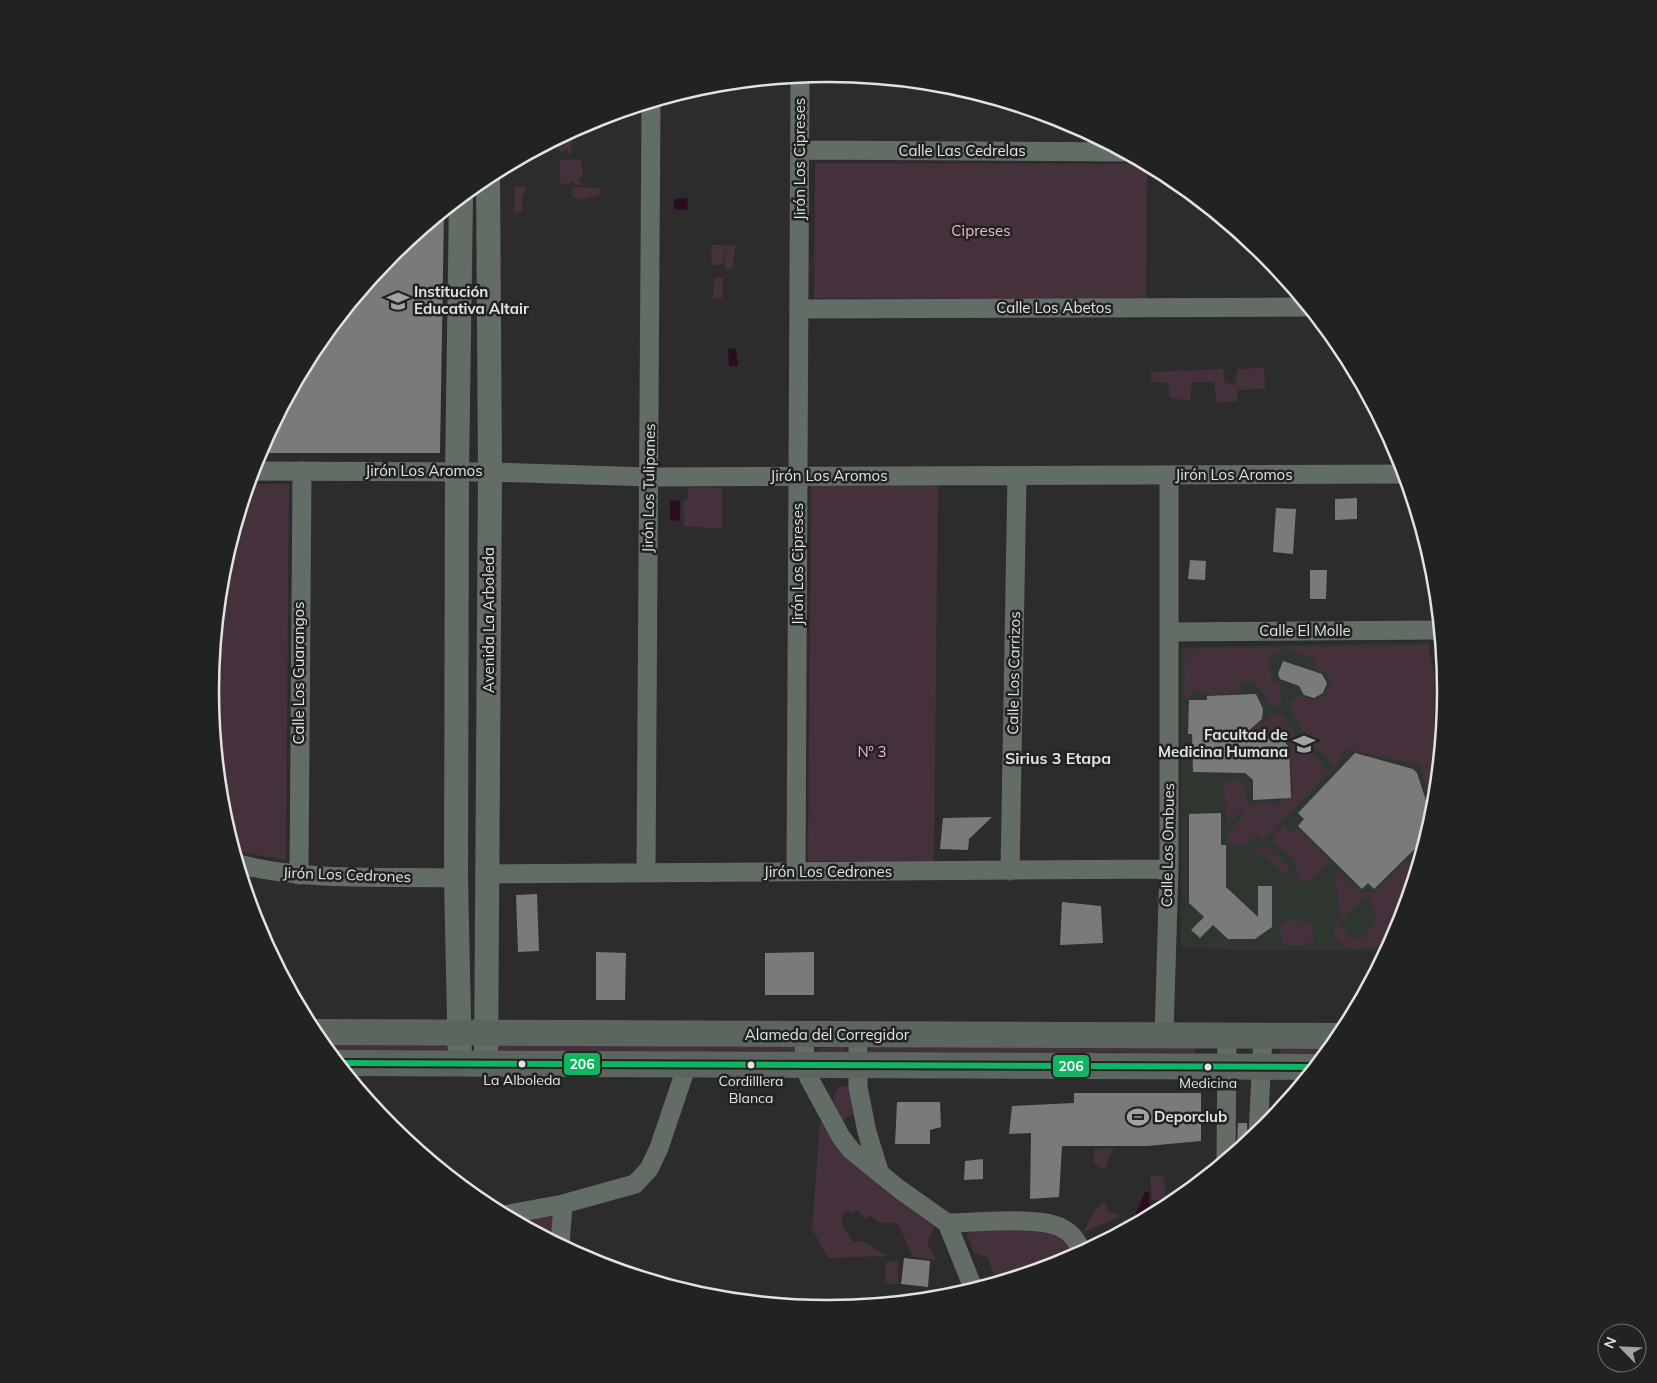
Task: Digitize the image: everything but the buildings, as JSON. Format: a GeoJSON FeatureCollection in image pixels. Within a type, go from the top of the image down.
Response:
{"type":"FeatureCollection","features":[{"type":"Feature","properties":{"kind":"main road","name":"Alameda del Corregidor"},"geometry":{"type":"LineString","coordinates":[[323,1032],[1331,1036]]}},
{"type":"Feature","properties":{"kind":"main road"},"geometry":{"type":"LineString","coordinates":[[1199,1067],[1205,1061],[1207,1051],[1206,1041],[1200,1035]]}},
{"type":"Feature","properties":{"kind":"main road","name":"Alameda del Corregidor"},"geometry":{"type":"LineString","coordinates":[[346,1063],[1307,1068]]}},
{"type":"Feature","properties":{"kind":"street","name":"Jirón Los Cipreses"},"geometry":{"type":"LineString","coordinates":[[796,872],[800,83]]}},
{"type":"Feature","properties":{"kind":"street","name":"Jirón Los Tulipanes"},"geometry":{"type":"LineString","coordinates":[[646,873],[651,109]]}},
{"type":"Feature","properties":{"kind":"street","name":"Calle Las Cedrelas"},"geometry":{"type":"LineString","coordinates":[[800,150],[1111,152]]}},
{"type":"Feature","properties":{"kind":"street","name":"Avenida La Arboleda"},"geometry":{"type":"LineString","coordinates":[[486,1064],[490,472],[488,186]]}},
{"type":"Feature","properties":{"kind":"street"},"geometry":{"type":"LineString","coordinates":[[460,1064],[456,878],[457,472],[461,206]]}},
{"type":"Feature","properties":{"kind":"street","name":"Calle Los Abetos"},"geometry":{"type":"LineString","coordinates":[[800,309],[1300,307]]}},
{"type":"Feature","properties":{"kind":"street","name":"Jirón Los Aromos"},"geometry":{"type":"LineString","coordinates":[[261,471],[490,472],[650,477],[1397,474]]}},
{"type":"Feature","properties":{"kind":"street","name":"Calle Los Guarangos"},"geometry":{"type":"LineString","coordinates":[[299,875],[302,471]]}},
{"type":"Feature","properties":{"kind":"street","name":"Calle Los Ombues"},"geometry":{"type":"LineString","coordinates":[[1164,1035],[1169,869],[1169,475]]}},
{"type":"Feature","properties":{"kind":"street","name":"Calle Los Carrizos"},"geometry":{"type":"LineString","coordinates":[[1010,870],[1017,476]]}},
{"type":"Feature","properties":{"kind":"street","name":"Calle El Molle"},"geometry":{"type":"LineString","coordinates":[[1169,632],[1434,630]]}},
{"type":"Feature","properties":{"kind":"street","name":"Jirón Los Cedrones"},"geometry":{"type":"LineString","coordinates":[[245,865],[299,875],[456,878]]}},
{"type":"Feature","properties":{"kind":"street","name":"Jirón Los Cedrones"},"geometry":{"type":"LineString","coordinates":[[488,874],[1169,869]]}},
{"type":"Feature","properties":{"kind":"street"},"geometry":{"type":"LineString","coordinates":[[804,1035],[805,1066],[809,1078],[841,1137],[851,1150],[899,1189],[947,1223],[971,1283]]}},
{"type":"Feature","properties":{"kind":"street"},"geometry":{"type":"LineString","coordinates":[[858,1035],[858,1087],[879,1171]]}},
{"type":"Feature","properties":{"kind":"street"},"geometry":{"type":"LineString","coordinates":[[1226,1152],[1227,1035]]}},
{"type":"Feature","properties":{"kind":"street"},"geometry":{"type":"LineString","coordinates":[[1259,1122],[1263,1036]]}},
{"type":"Feature","properties":{"kind":"street"},"geometry":{"type":"LineString","coordinates":[[514,1213],[563,1204],[635,1184],[649,1169],[659,1148],[687,1065]]}},
{"type":"Feature","properties":{"kind":"street"},"geometry":{"type":"LineString","coordinates":[[560,1239],[563,1204]]}},
{"type":"Feature","properties":{"kind":"street"},"geometry":{"type":"LineString","coordinates":[[947,1223],[1043,1222],[1060,1227],[1073,1235],[1079,1247]]}},
{"type":"Feature","properties":{"kind":"shaded area"},"geometry":{"type":"Polygon","coordinates":[[[688,198],[687,210],[674,209],[674,199],[688,198]]]}},
{"type":"Feature","properties":{"kind":"shaded area"},"geometry":{"type":"Polygon","coordinates":[[[736,348],[738,366],[729,366],[728,349],[736,348]]]}},
{"type":"Feature","properties":{"kind":"shaded area"},"geometry":{"type":"Polygon","coordinates":[[[680,500],[680,521],[670,520],[670,501],[680,500]]]}},
{"type":"Feature","properties":{"kind":"shaded area","name":"Facultad de Medicina Humana"},"geometry":{"type":"Polygon","coordinates":[[[1430,642],[1426,811],[1417,849],[1405,887],[1379,951],[1181,949],[1181,647],[1430,642]]]}},
{"type":"Feature","properties":{"kind":"shaded area"},"geometry":{"type":"Polygon","coordinates":[[[1145,1192],[1149,1192],[1150,1209],[1138,1216],[1136,1213],[1145,1192]]]}},
{"type":"Feature","properties":{"kind":"green space"},"geometry":{"type":"Polygon","coordinates":[[[572,139],[571,155],[569,156],[567,149],[561,152],[556,146],[572,139]]]}},
{"type":"Feature","properties":{"kind":"green space"},"geometry":{"type":"Polygon","coordinates":[[[581,159],[583,176],[578,180],[581,185],[575,185],[571,180],[571,183],[560,184],[560,160],[581,159]]]}},
{"type":"Feature","properties":{"kind":"green space","name":"Cipreses"},"geometry":{"type":"Polygon","coordinates":[[[815,163],[1133,164],[1147,173],[1146,300],[814,298],[815,163]]]}},
{"type":"Feature","properties":{"kind":"green space"},"geometry":{"type":"Polygon","coordinates":[[[515,186],[525,187],[526,190],[522,197],[522,211],[514,213],[515,186]]]}},
{"type":"Feature","properties":{"kind":"green space"},"geometry":{"type":"Polygon","coordinates":[[[572,187],[602,188],[598,195],[580,200],[572,197],[572,187]]]}},
{"type":"Feature","properties":{"kind":"green space"},"geometry":{"type":"Polygon","coordinates":[[[711,245],[724,245],[724,262],[717,266],[712,265],[711,245]]]}},
{"type":"Feature","properties":{"kind":"green space"},"geometry":{"type":"Polygon","coordinates":[[[725,245],[735,245],[733,268],[725,271],[725,245]]]}},
{"type":"Feature","properties":{"kind":"green space"},"geometry":{"type":"Polygon","coordinates":[[[714,278],[723,278],[722,298],[713,298],[714,278]]]}},
{"type":"Feature","properties":{"kind":"green space"},"geometry":{"type":"Polygon","coordinates":[[[1264,368],[1265,389],[1238,390],[1237,401],[1217,403],[1214,382],[1192,382],[1190,401],[1170,398],[1168,383],[1151,382],[1151,372],[1223,369],[1225,383],[1235,384],[1237,369],[1264,368]]]}},
{"type":"Feature","properties":{"kind":"green space"},"geometry":{"type":"Polygon","coordinates":[[[256,484],[289,484],[286,860],[241,852],[231,810],[221,731],[219,692],[225,612],[240,534],[256,484]]]}},
{"type":"Feature","properties":{"kind":"green space","name":"Nº 3"},"geometry":{"type":"Polygon","coordinates":[[[811,484],[938,485],[934,862],[808,861],[811,484]]]}},
{"type":"Feature","properties":{"kind":"green space"},"geometry":{"type":"Polygon","coordinates":[[[687,487],[722,488],[722,529],[684,526],[683,502],[689,497],[687,487]]]}},
{"type":"Feature","properties":{"kind":"green space"},"geometry":{"type":"Polygon","coordinates":[[[1428,645],[1434,672],[1434,751],[1428,795],[1420,765],[1346,749],[1335,768],[1309,740],[1288,705],[1300,694],[1305,698],[1311,699],[1323,697],[1330,683],[1326,673],[1315,668],[1314,660],[1294,652],[1293,649],[1281,649],[1279,653],[1276,651],[1272,654],[1272,659],[1267,664],[1268,667],[1271,667],[1272,681],[1280,684],[1281,706],[1269,706],[1268,699],[1254,682],[1238,683],[1242,692],[1211,695],[1202,691],[1193,692],[1189,698],[1184,697],[1185,649],[1428,645]]]}},
{"type":"Feature","properties":{"kind":"green space"},"geometry":{"type":"Polygon","coordinates":[[[1270,714],[1282,714],[1296,734],[1242,732],[1241,730],[1269,719],[1270,714]]]}},
{"type":"Feature","properties":{"kind":"green space"},"geometry":{"type":"Polygon","coordinates":[[[1281,737],[1297,737],[1329,772],[1263,841],[1257,835],[1248,844],[1234,845],[1227,841],[1228,833],[1246,812],[1242,810],[1227,824],[1223,781],[1238,778],[1245,785],[1246,801],[1250,805],[1257,804],[1259,801],[1277,805],[1293,791],[1290,746],[1281,737]]]}},
{"type":"Feature","properties":{"kind":"green space"},"geometry":{"type":"Polygon","coordinates":[[[1284,824],[1287,831],[1292,833],[1299,829],[1331,862],[1307,883],[1298,877],[1294,860],[1270,840],[1284,824]]]}},
{"type":"Feature","properties":{"kind":"green space"},"geometry":{"type":"Polygon","coordinates":[[[1263,844],[1286,864],[1289,870],[1287,874],[1281,873],[1261,852],[1254,858],[1252,856],[1263,844]]]}},
{"type":"Feature","properties":{"kind":"green space"},"geometry":{"type":"Polygon","coordinates":[[[1407,860],[1411,865],[1411,869],[1381,948],[1346,948],[1334,935],[1336,921],[1352,940],[1362,939],[1376,919],[1370,896],[1361,901],[1340,921],[1335,867],[1361,892],[1374,893],[1407,860]]]}},
{"type":"Feature","properties":{"kind":"green space"},"geometry":{"type":"Polygon","coordinates":[[[1291,919],[1313,924],[1313,941],[1301,946],[1282,944],[1280,926],[1291,919]]]}},
{"type":"Feature","properties":{"kind":"green space"},"geometry":{"type":"Polygon","coordinates":[[[329,1040],[447,1041],[452,1051],[340,1056],[329,1040]]]}},
{"type":"Feature","properties":{"kind":"green space"},"geometry":{"type":"Polygon","coordinates":[[[496,1045],[795,1045],[795,1054],[499,1056],[496,1045]]]}},
{"type":"Feature","properties":{"kind":"green space"},"geometry":{"type":"Polygon","coordinates":[[[871,1045],[1195,1045],[1195,1053],[1099,1052],[1081,1059],[868,1053],[871,1045]]]}},
{"type":"Feature","properties":{"kind":"green space"},"geometry":{"type":"Polygon","coordinates":[[[1324,1045],[1314,1059],[1280,1056],[1280,1048],[1324,1045]]]}},
{"type":"Feature","properties":{"kind":"green space"},"geometry":{"type":"Polygon","coordinates":[[[844,1047],[850,1053],[814,1053],[819,1048],[844,1047]]]}},
{"type":"Feature","properties":{"kind":"green space"},"geometry":{"type":"Polygon","coordinates":[[[849,1086],[859,1112],[846,1117],[843,1125],[833,1098],[839,1087],[849,1086]]]}},
{"type":"Feature","properties":{"kind":"green space"},"geometry":{"type":"Polygon","coordinates":[[[820,1121],[829,1131],[842,1139],[886,1192],[934,1226],[927,1244],[937,1260],[913,1257],[898,1223],[880,1223],[870,1216],[866,1219],[856,1209],[851,1213],[848,1210],[842,1215],[842,1226],[854,1242],[861,1241],[888,1256],[828,1258],[812,1229],[820,1121]]]}},
{"type":"Feature","properties":{"kind":"green space"},"geometry":{"type":"Polygon","coordinates":[[[1114,1148],[1104,1170],[1094,1163],[1094,1149],[1114,1148]]]}},
{"type":"Feature","properties":{"kind":"green space"},"geometry":{"type":"Polygon","coordinates":[[[1163,1175],[1166,1199],[1152,1200],[1150,1176],[1163,1175]]]}},
{"type":"Feature","properties":{"kind":"green space"},"geometry":{"type":"Polygon","coordinates":[[[1105,1202],[1107,1210],[1121,1216],[1083,1233],[1095,1209],[1105,1202]]]}},
{"type":"Feature","properties":{"kind":"green space"},"geometry":{"type":"Polygon","coordinates":[[[555,1212],[551,1234],[523,1218],[555,1212]]]}},
{"type":"Feature","properties":{"kind":"green space"},"geometry":{"type":"Polygon","coordinates":[[[975,1227],[1043,1229],[1062,1235],[1072,1250],[995,1277],[988,1258],[974,1253],[967,1235],[975,1227]]]}},
{"type":"Feature","properties":{"kind":"green space"},"geometry":{"type":"Polygon","coordinates":[[[898,1261],[898,1284],[885,1283],[886,1262],[898,1261]]]}},
{"type":"Feature","properties":{"kind":"transit line","name":"206"},"geometry":{"type":"LineString","coordinates":[[346,1063],[1308,1067]]}},
{"type":"Feature","properties":{"kind":"place","name":"Institución Educativa Altair"},"geometry":{"type":"Point","coordinates":[398,301]}},
{"type":"Feature","properties":{"kind":"place","name":"Facultad de Medicina Humana"},"geometry":{"type":"Point","coordinates":[1304,744]}},
{"type":"Feature","properties":{"kind":"place","name":"La Alboleda"},"geometry":{"type":"Point","coordinates":[522,1064]}},
{"type":"Feature","properties":{"kind":"place","name":"Cordilllera Blanca"},"geometry":{"type":"Point","coordinates":[751,1065]}},
{"type":"Feature","properties":{"kind":"place","name":"Medicina"},"geometry":{"type":"Point","coordinates":[1208,1067]}},
{"type":"Feature","properties":{"kind":"place","name":"Deporclub"},"geometry":{"type":"Point","coordinates":[1138,1117]}},
{"type":"Feature","properties":{"kind":"district","name":"Sirius 3 Etapa"},"geometry":{"type":"Point","coordinates":[1058,758]}}]}
